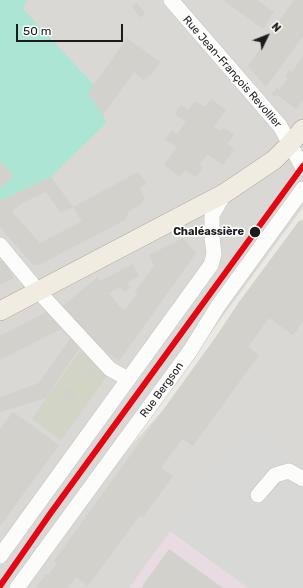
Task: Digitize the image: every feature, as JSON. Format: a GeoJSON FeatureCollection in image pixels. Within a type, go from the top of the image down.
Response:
{"type":"FeatureCollection","features":[{"type":"Feature","properties":{"kind":"main road"},"geometry":{"type":"LineString","coordinates":[[0,311],[225,193],[274,160],[303,129]]}},
{"type":"Feature","properties":{"kind":"street","name":"Rue Jean-François Revollier"},"geometry":{"type":"LineString","coordinates":[[170,0],[280,126],[303,168]]}},
{"type":"Feature","properties":{"kind":"street","name":"Rue Bergson"},"geometry":{"type":"LineString","coordinates":[[17,588],[190,351],[218,306],[303,189]]}},
{"type":"Feature","properties":{"kind":"street"},"geometry":{"type":"LineString","coordinates":[[0,556],[211,265],[214,254],[212,215],[225,193]]}},
{"type":"Feature","properties":{"kind":"street"},"geometry":{"type":"LineString","coordinates":[[0,244],[38,291],[110,368],[128,379]]}},
{"type":"Feature","properties":{"kind":"street"},"geometry":{"type":"LineString","coordinates":[[258,495],[275,475],[288,471],[303,479]]}},
{"type":"Feature","properties":{"kind":"shaded area"},"geometry":{"type":"Polygon","coordinates":[[[0,0],[303,0],[303,207],[110,470],[303,251],[303,588],[0,588],[0,0]]]}},
{"type":"Feature","properties":{"kind":"shaded area"},"geometry":{"type":"Polygon","coordinates":[[[80,351],[110,372],[61,440],[32,419],[80,351]]]}},
{"type":"Feature","properties":{"kind":"shaded area"},"geometry":{"type":"Polygon","coordinates":[[[244,426],[303,470],[303,588],[248,588],[170,531],[244,426]]]}},
{"type":"Feature","properties":{"kind":"shaded area"},"geometry":{"type":"Polygon","coordinates":[[[170,531],[250,588],[129,588],[170,531]]]}},
{"type":"Feature","properties":{"kind":"green space"},"geometry":{"type":"Polygon","coordinates":[[[0,0],[27,0],[23,9],[94,85],[88,93],[103,115],[106,123],[51,177],[0,201],[0,0]]]}},
{"type":"Feature","properties":{"kind":"building"},"geometry":{"type":"Polygon","coordinates":[[[223,0],[257,0],[274,12],[263,29],[223,0]]]}},
{"type":"Feature","properties":{"kind":"building"},"geometry":{"type":"Polygon","coordinates":[[[294,0],[303,0],[303,36],[266,87],[248,66],[294,0]]]}},
{"type":"Feature","properties":{"kind":"building"},"geometry":{"type":"Polygon","coordinates":[[[137,3],[145,13],[141,18],[132,7],[137,3]]]}},
{"type":"Feature","properties":{"kind":"building"},"geometry":{"type":"Polygon","coordinates":[[[127,38],[160,62],[152,74],[143,80],[134,72],[103,115],[88,93],[127,38]]]}},
{"type":"Feature","properties":{"kind":"building"},"geometry":{"type":"Polygon","coordinates":[[[303,56],[303,100],[296,109],[276,94],[275,97],[272,94],[277,88],[279,90],[288,78],[285,76],[289,70],[292,72],[303,56]]]}},
{"type":"Feature","properties":{"kind":"building"},"geometry":{"type":"Polygon","coordinates":[[[211,99],[226,110],[214,127],[221,131],[224,128],[234,135],[227,144],[234,149],[223,165],[207,154],[200,164],[203,167],[196,177],[185,170],[180,177],[164,165],[177,147],[165,140],[172,130],[177,134],[186,122],[175,114],[181,105],[188,110],[195,101],[205,107],[211,99]]]}},
{"type":"Feature","properties":{"kind":"building"},"geometry":{"type":"Polygon","coordinates":[[[0,161],[14,176],[0,188],[0,161]]]}},
{"type":"Feature","properties":{"kind":"building"},"geometry":{"type":"Polygon","coordinates":[[[138,172],[147,184],[139,188],[144,200],[141,204],[129,211],[125,220],[39,265],[33,265],[0,227],[0,201],[51,177],[73,207],[138,172]],[[46,192],[22,203],[12,212],[40,243],[82,221],[73,207],[61,213],[46,192]]]}},
{"type":"Feature","properties":{"kind":"building"},"geometry":{"type":"Polygon","coordinates":[[[303,220],[303,321],[293,335],[269,318],[248,347],[259,355],[193,446],[182,439],[161,468],[173,476],[143,517],[140,515],[88,586],[76,577],[68,588],[36,588],[46,574],[48,575],[57,563],[54,561],[215,338],[239,302],[299,221],[303,220]]]}},
{"type":"Feature","properties":{"kind":"building"},"geometry":{"type":"Polygon","coordinates":[[[183,238],[196,253],[119,361],[99,346],[63,306],[98,277],[100,281],[133,264],[139,276],[127,283],[130,288],[124,292],[120,287],[109,293],[119,306],[125,310],[137,294],[135,292],[154,266],[149,255],[183,238]]]}},
{"type":"Feature","properties":{"kind":"building"},"geometry":{"type":"Polygon","coordinates":[[[2,259],[14,278],[0,285],[0,260],[2,259]]]}},
{"type":"Feature","properties":{"kind":"building"},"geometry":{"type":"Polygon","coordinates":[[[48,311],[63,328],[0,360],[0,336],[48,311]]]}},
{"type":"Feature","properties":{"kind":"building"},"geometry":{"type":"Polygon","coordinates":[[[71,337],[80,347],[46,398],[0,412],[0,397],[39,383],[71,337]]]}},
{"type":"Feature","properties":{"kind":"building"},"geometry":{"type":"Polygon","coordinates":[[[89,365],[96,371],[92,377],[84,371],[89,365]]]}},
{"type":"Feature","properties":{"kind":"building"},"geometry":{"type":"Polygon","coordinates":[[[66,387],[76,395],[72,401],[61,393],[66,387]]]}},
{"type":"Feature","properties":{"kind":"building"},"geometry":{"type":"Polygon","coordinates":[[[13,412],[59,445],[0,526],[0,429],[13,412]]]}},
{"type":"Feature","properties":{"kind":"building"},"geometry":{"type":"Polygon","coordinates":[[[169,549],[223,588],[141,588],[169,549]]]}},
{"type":"Feature","properties":{"kind":"transit line"},"geometry":{"type":"LineString","coordinates":[[0,586],[50,514],[303,166]]}},
{"type":"Feature","properties":{"kind":"place","name":"Chaléassière"},"geometry":{"type":"Point","coordinates":[255,232]}}]}
